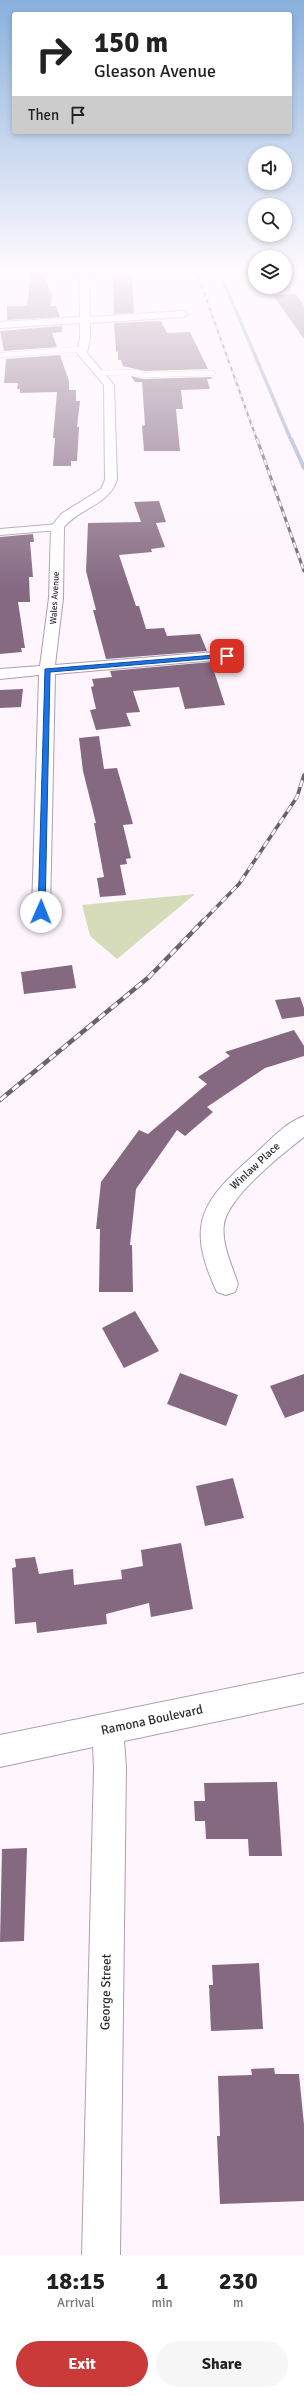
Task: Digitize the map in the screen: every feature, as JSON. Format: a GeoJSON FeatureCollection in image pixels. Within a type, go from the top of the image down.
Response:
{"type":"FeatureCollection","features":[{"type":"Feature","properties":{"kind":"street"},"geometry":{"type":"LineString","coordinates":[[58,527],[66,517],[105,493],[110,487],[112,452],[109,385],[104,378]]}},
{"type":"Feature","properties":{"kind":"street","name":"Wales Avenue"},"geometry":{"type":"LineString","coordinates":[[41,912],[47,670],[56,598],[58,527]]}},
{"type":"Feature","properties":{"kind":"street"},"geometry":{"type":"LineString","coordinates":[[0,674],[227,656]]}},
{"type":"Feature","properties":{"kind":"street","name":"Winlaw Place"},"geometry":{"type":"LineString","coordinates":[[226,1284],[218,1259],[212,1226],[218,1204],[232,1185],[286,1137],[304,1125]]}},
{"type":"Feature","properties":{"kind":"street","name":"Ramona Boulevard"},"geometry":{"type":"LineString","coordinates":[[0,1751],[304,1688]]}},
{"type":"Feature","properties":{"kind":"street","name":"George Street"},"geometry":{"type":"LineString","coordinates":[[101,2255],[110,1767],[107,1729]]}},
{"type":"Feature","properties":{"kind":"lane"},"geometry":{"type":"LineString","coordinates":[[0,532],[58,527]]}},
{"type":"Feature","properties":{"kind":"green space"},"geometry":{"type":"Polygon","coordinates":[[[195,894],[117,959],[90,936],[82,905],[195,894]]]}},
{"type":"Feature","properties":{"kind":"building"},"geometry":{"type":"Polygon","coordinates":[[[4,378],[68,378],[69,390],[76,390],[76,401],[80,401],[77,427],[79,427],[77,461],[71,461],[71,466],[53,466],[55,438],[53,438],[57,392],[20,393],[20,389],[17,389],[18,383],[4,383],[4,378]]]}},
{"type":"Feature","properties":{"kind":"building"},"geometry":{"type":"Polygon","coordinates":[[[132,378],[212,378],[207,379],[210,389],[181,390],[183,409],[176,409],[180,451],[144,451],[142,426],[145,425],[142,382],[135,382],[132,378]]]}},
{"type":"Feature","properties":{"kind":"building"},"geometry":{"type":"Polygon","coordinates":[[[159,501],[166,522],[156,523],[165,547],[151,549],[152,552],[119,555],[136,606],[139,606],[146,629],[164,628],[167,636],[200,634],[207,651],[106,659],[93,610],[96,610],[86,571],[88,523],[141,522],[134,502],[159,501]]]}},
{"type":"Feature","properties":{"kind":"building"},"geometry":{"type":"Polygon","coordinates":[[[33,534],[34,542],[30,542],[33,577],[29,577],[30,602],[18,602],[25,648],[21,648],[22,652],[0,654],[0,537],[33,534]]]}},
{"type":"Feature","properties":{"kind":"building"},"geometry":{"type":"Polygon","coordinates":[[[211,662],[225,705],[185,709],[179,687],[133,691],[140,712],[126,713],[131,726],[96,730],[90,710],[96,709],[91,687],[94,686],[92,679],[112,677],[110,671],[211,662]]]}},
{"type":"Feature","properties":{"kind":"building"},"geometry":{"type":"Polygon","coordinates":[[[23,689],[21,707],[0,708],[0,690],[23,689]]]}},
{"type":"Feature","properties":{"kind":"building"},"geometry":{"type":"Polygon","coordinates":[[[99,736],[104,769],[117,768],[133,824],[123,825],[131,858],[126,859],[127,864],[120,865],[126,895],[100,897],[97,878],[104,877],[94,823],[96,823],[83,771],[79,738],[99,736]]]}},
{"type":"Feature","properties":{"kind":"building"},"geometry":{"type":"Polygon","coordinates":[[[72,965],[76,988],[24,994],[21,972],[72,965]]]}},
{"type":"Feature","properties":{"kind":"building"},"geometry":{"type":"Polygon","coordinates":[[[300,997],[304,1008],[304,1016],[282,1019],[275,1000],[300,997]]]}},
{"type":"Feature","properties":{"kind":"building"},"geometry":{"type":"Polygon","coordinates":[[[294,1030],[304,1046],[304,1056],[265,1068],[207,1107],[213,1112],[185,1136],[177,1130],[136,1189],[130,1245],[132,1245],[133,1292],[99,1292],[100,1229],[96,1229],[101,1182],[139,1130],[148,1134],[207,1084],[198,1077],[230,1056],[225,1052],[294,1030]]]}},
{"type":"Feature","properties":{"kind":"building"},"geometry":{"type":"Polygon","coordinates":[[[135,1311],[159,1351],[124,1368],[102,1328],[135,1311]]]}},
{"type":"Feature","properties":{"kind":"building"},"geometry":{"type":"Polygon","coordinates":[[[180,1373],[238,1395],[226,1426],[167,1404],[180,1373]]]}},
{"type":"Feature","properties":{"kind":"building"},"geometry":{"type":"Polygon","coordinates":[[[304,1374],[304,1411],[285,1418],[270,1386],[304,1374]]]}},
{"type":"Feature","properties":{"kind":"building"},"geometry":{"type":"Polygon","coordinates":[[[233,1478],[244,1518],[205,1526],[196,1486],[233,1478]]]}},
{"type":"Feature","properties":{"kind":"building"},"geometry":{"type":"Polygon","coordinates":[[[181,1543],[193,1609],[151,1617],[149,1603],[106,1614],[107,1624],[37,1633],[36,1622],[15,1624],[12,1568],[16,1567],[15,1559],[35,1557],[39,1574],[73,1569],[74,1585],[122,1579],[121,1570],[143,1566],[141,1550],[181,1543]]]}},
{"type":"Feature","properties":{"kind":"building"},"geometry":{"type":"Polygon","coordinates":[[[277,1782],[282,1856],[249,1856],[248,1839],[206,1839],[205,1821],[195,1821],[194,1801],[205,1801],[204,1783],[277,1782]]]}},
{"type":"Feature","properties":{"kind":"building"},"geometry":{"type":"Polygon","coordinates":[[[27,1848],[24,1941],[0,1942],[2,1849],[27,1848]]]}},
{"type":"Feature","properties":{"kind":"building"},"geometry":{"type":"Polygon","coordinates":[[[259,1963],[263,2029],[211,2031],[209,1985],[213,1985],[212,1965],[259,1963]]]}},
{"type":"Feature","properties":{"kind":"building"},"geometry":{"type":"Polygon","coordinates":[[[274,2068],[275,2074],[299,2074],[304,2125],[304,2201],[220,2204],[217,2136],[220,2136],[218,2076],[252,2075],[251,2069],[274,2068]]]}},
{"type":"Feature","properties":{"kind":"waterway"},"geometry":{"type":"LineString","coordinates":[[265,378],[291,440]]}},
{"type":"Feature","properties":{"kind":"waterway"},"geometry":{"type":"LineString","coordinates":[[291,439],[304,468]]}},
{"type":"Feature","properties":{"kind":"railway"},"geometry":{"type":"LineString","coordinates":[[235,378],[257,440]]}},
{"type":"Feature","properties":{"kind":"railway"},"geometry":{"type":"LineString","coordinates":[[257,439],[304,571]]}},
{"type":"Feature","properties":{"kind":"railway"},"geometry":{"type":"LineString","coordinates":[[202,922],[239,884],[297,797],[304,775]]}},
{"type":"Feature","properties":{"kind":"railway"},"geometry":{"type":"LineString","coordinates":[[0,1100],[149,977],[203,921]]}},
{"type":"Feature","properties":{"kind":"route"},"geometry":{"type":"LineString","coordinates":[[41,912],[47,670],[227,656]]}}]}
